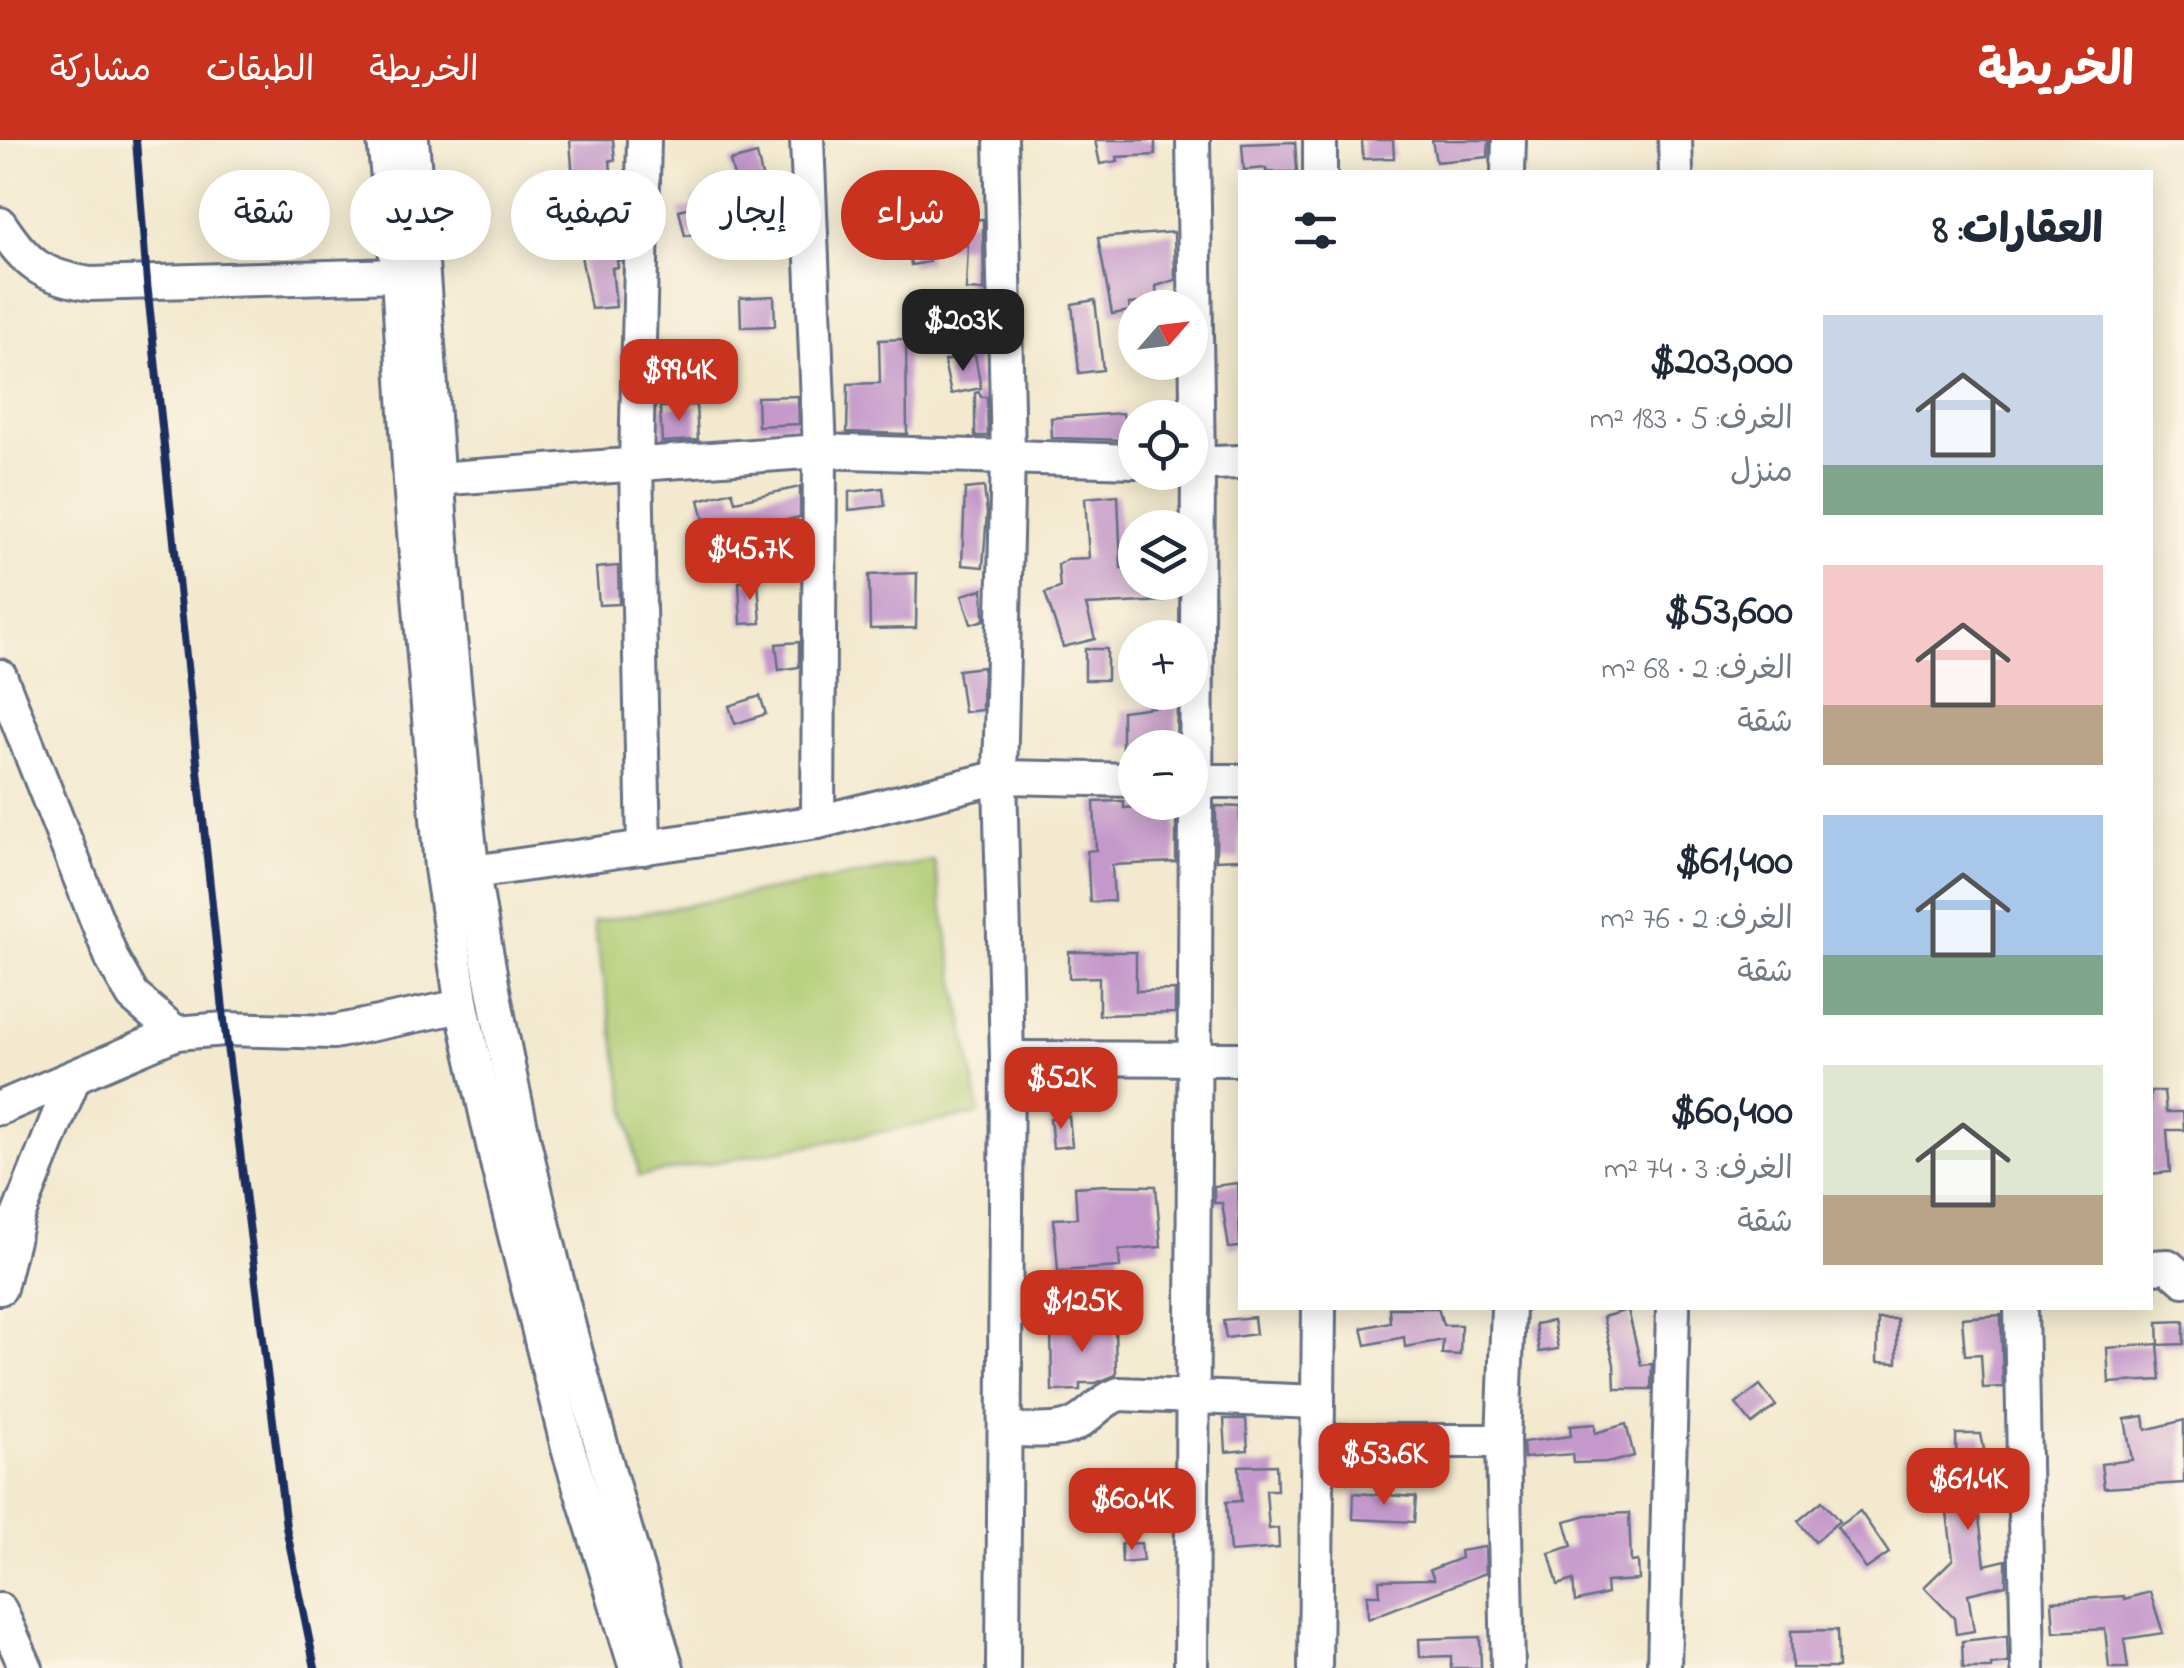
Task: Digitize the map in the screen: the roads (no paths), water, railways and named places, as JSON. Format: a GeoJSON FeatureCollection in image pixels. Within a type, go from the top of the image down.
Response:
{"type":"FeatureCollection","features":[{"type":"Feature","properties":{"kind":"street"},"geometry":{"type":"LineString","coordinates":[[384,140],[398,275],[441,868],[462,1006],[568,1448],[636,1668]]}},
{"type":"Feature","properties":{"kind":"street"},"geometry":{"type":"LineString","coordinates":[[412,140],[425,278],[436,479],[474,872],[527,1167],[601,1455],[667,1668]]}},
{"type":"Feature","properties":{"kind":"street"},"geometry":{"type":"LineString","coordinates":[[644,140],[636,463],[644,848]]}},
{"type":"Feature","properties":{"kind":"street"},"geometry":{"type":"LineString","coordinates":[[807,140],[820,452],[818,822]]}},
{"type":"Feature","properties":{"kind":"street"},"geometry":{"type":"LineString","coordinates":[[1001,140],[1008,456],[1000,777],[1006,1058],[1002,1668]]}},
{"type":"Feature","properties":{"kind":"street"},"geometry":{"type":"LineString","coordinates":[[1193,140],[1194,400]]}},
{"type":"Feature","properties":{"kind":"street"},"geometry":{"type":"LineString","coordinates":[[1320,140],[1320,170]]}},
{"type":"Feature","properties":{"kind":"street"},"geometry":{"type":"LineString","coordinates":[[1508,170],[1509,140]]}},
{"type":"Feature","properties":{"kind":"street"},"geometry":{"type":"LineString","coordinates":[[1675,140],[1676,170]]}},
{"type":"Feature","properties":{"kind":"street"},"geometry":{"type":"LineString","coordinates":[[0,224],[18,252],[36,268],[56,278],[90,284],[398,275]]}},
{"type":"Feature","properties":{"kind":"street"},"geometry":{"type":"LineString","coordinates":[[436,479],[820,452],[1118,461]]}},
{"type":"Feature","properties":{"kind":"street"},"geometry":{"type":"LineString","coordinates":[[1208,463],[1238,462]]}},
{"type":"Feature","properties":{"kind":"street"},"geometry":{"type":"LineString","coordinates":[[1192,730],[1194,490]]}},
{"type":"Feature","properties":{"kind":"street"},"geometry":{"type":"LineString","coordinates":[[0,676],[113,962],[133,996],[176,1033]]}},
{"type":"Feature","properties":{"kind":"street"},"geometry":{"type":"LineString","coordinates":[[474,872],[818,822],[1000,777],[1118,780]]}},
{"type":"Feature","properties":{"kind":"street"},"geometry":{"type":"LineString","coordinates":[[1208,781],[1238,780]]}},
{"type":"Feature","properties":{"kind":"street"},"geometry":{"type":"LineString","coordinates":[[1191,1668],[1192,820]]}},
{"type":"Feature","properties":{"kind":"street"},"geometry":{"type":"LineString","coordinates":[[0,1108],[176,1033],[224,1029],[334,1032],[462,1006]]}},
{"type":"Feature","properties":{"kind":"street"},"geometry":{"type":"LineString","coordinates":[[1006,1058],[1238,1058]]}},
{"type":"Feature","properties":{"kind":"street"},"geometry":{"type":"LineString","coordinates":[[0,1288],[18,1216],[74,1077]]}},
{"type":"Feature","properties":{"kind":"street"},"geometry":{"type":"LineString","coordinates":[[2153,1267],[2168,1266],[2184,1280]]}},
{"type":"Feature","properties":{"kind":"street"},"geometry":{"type":"LineString","coordinates":[[1315,1668],[1319,1310]]}},
{"type":"Feature","properties":{"kind":"street"},"geometry":{"type":"LineString","coordinates":[[1508,1310],[1502,1442],[1508,1668]]}},
{"type":"Feature","properties":{"kind":"street"},"geometry":{"type":"LineString","coordinates":[[1664,1668],[1674,1310]]}},
{"type":"Feature","properties":{"kind":"street"},"geometry":{"type":"LineString","coordinates":[[2021,1310],[2028,1668]]}},
{"type":"Feature","properties":{"kind":"street"},"geometry":{"type":"LineString","coordinates":[[1006,1430],[1052,1430],[1077,1424],[1103,1400],[1119,1394],[1194,1394],[1318,1402]]}},
{"type":"Feature","properties":{"kind":"street"},"geometry":{"type":"LineString","coordinates":[[1318,1441],[1502,1442]]}},
{"type":"Feature","properties":{"kind":"street"},"geometry":{"type":"LineString","coordinates":[[0,1610],[26,1668]]}},
{"type":"Feature","properties":{"kind":"railway"},"geometry":{"type":"LineString","coordinates":[[136,140],[147,283],[225,1029],[286,1527],[315,1668]]}}]}
